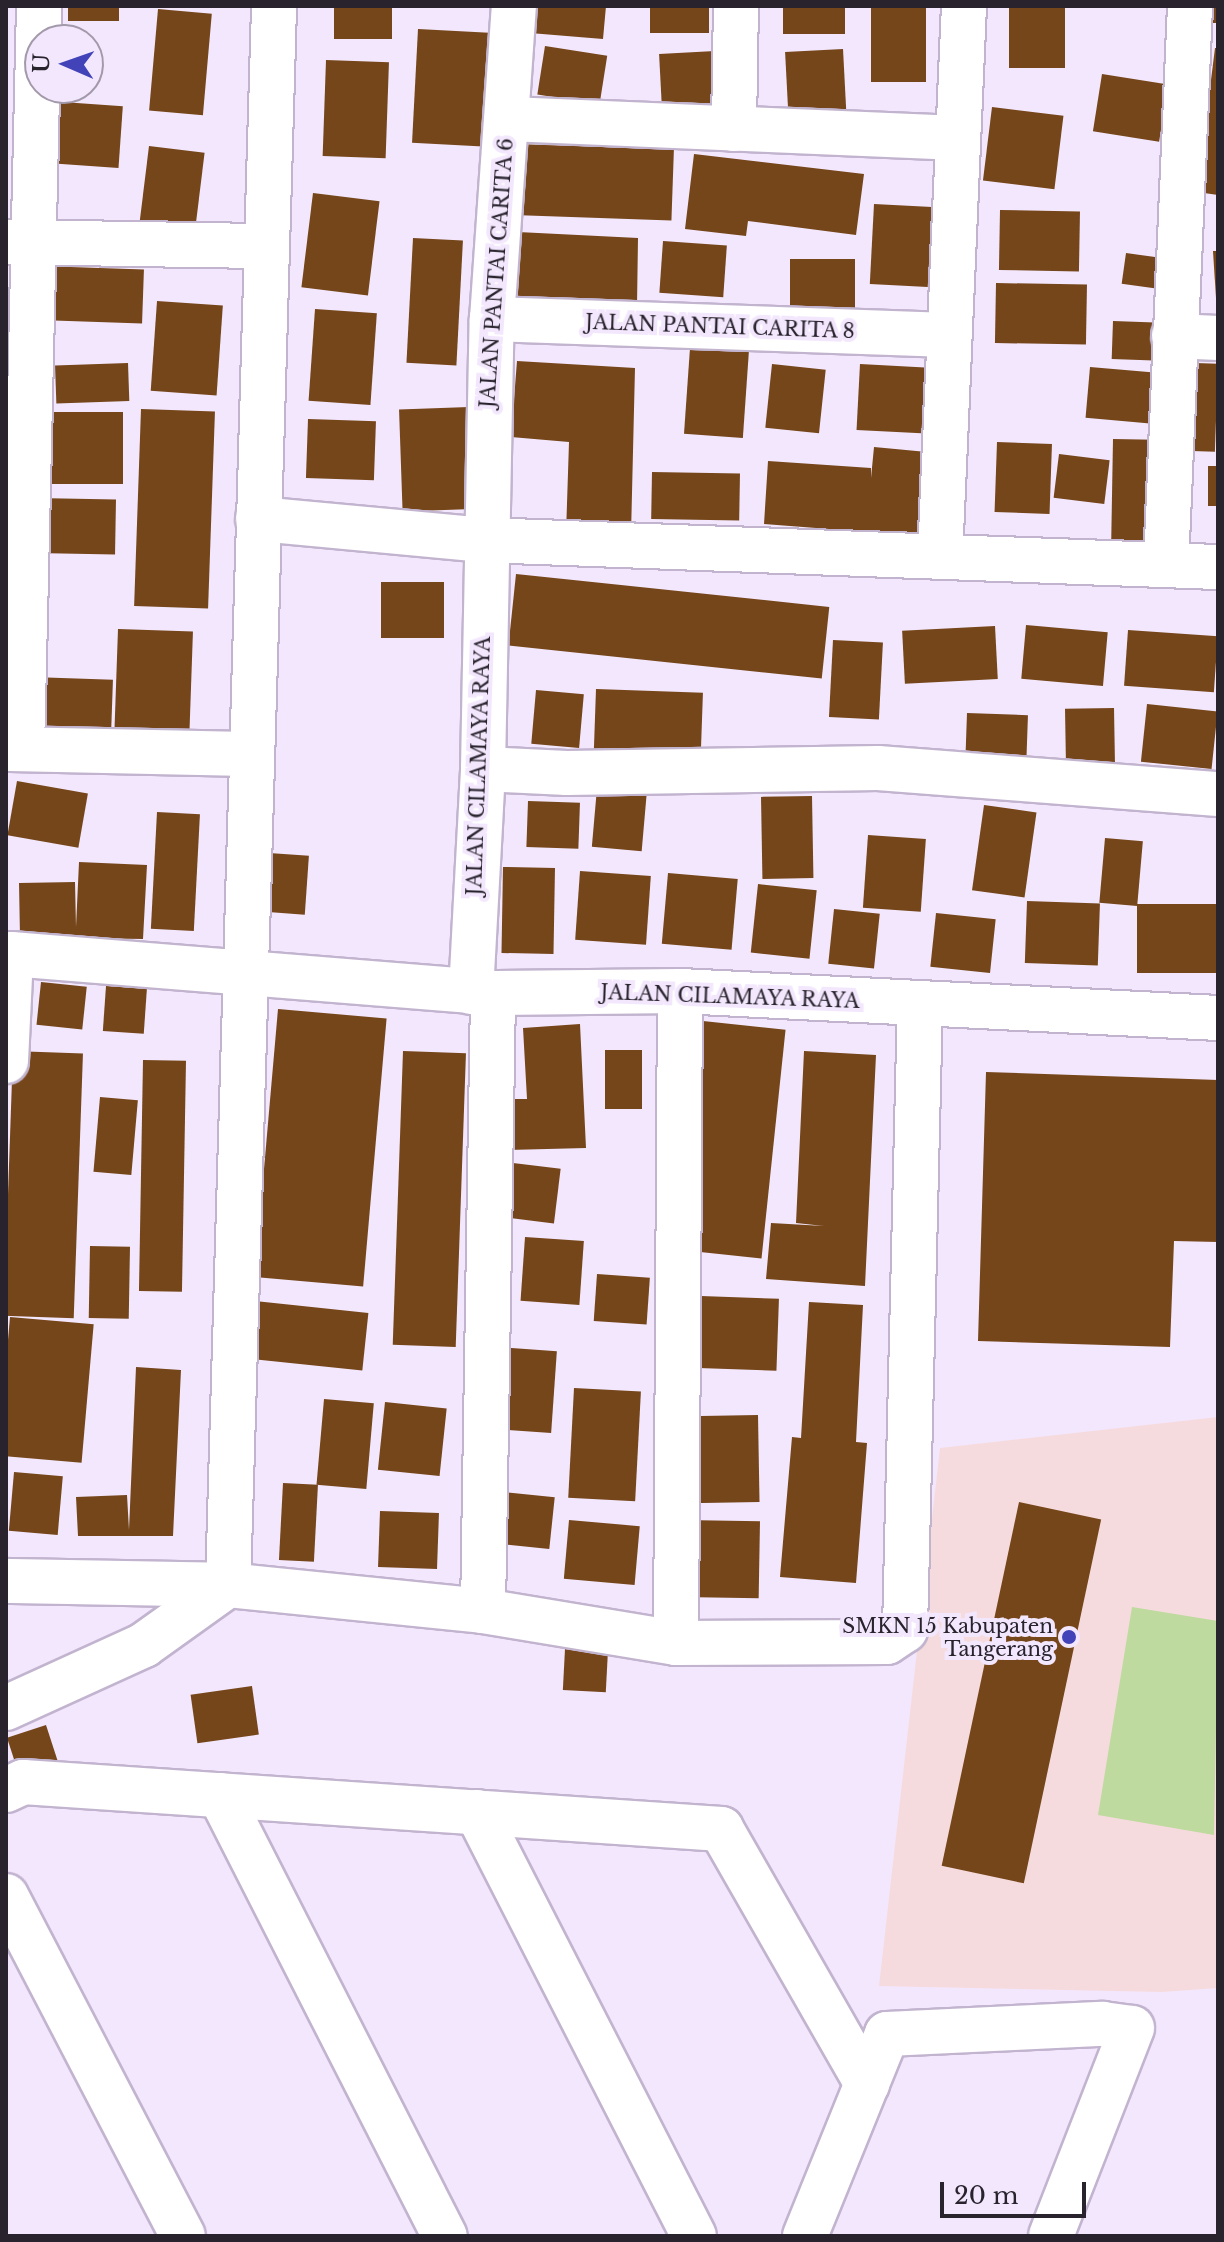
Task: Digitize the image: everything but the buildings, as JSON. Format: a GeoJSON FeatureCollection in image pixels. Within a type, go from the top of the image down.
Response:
{"type":"FeatureCollection","features":[{"type":"Feature","properties":{"kind":"street"},"geometry":{"type":"LineString","coordinates":[[228,1585],[249,754],[274,6]]}},
{"type":"Feature","properties":{"kind":"street","name":"JALAN PANTAI CARITA 6"},"geometry":{"type":"LineString","coordinates":[[484,540],[492,319],[514,6]]}},
{"type":"Feature","properties":{"kind":"street"},"geometry":{"type":"LineString","coordinates":[[734,129],[736,6]]}},
{"type":"Feature","properties":{"kind":"street"},"geometry":{"type":"LineString","coordinates":[[940,557],[955,138],[964,6]]}},
{"type":"Feature","properties":{"kind":"street"},"geometry":{"type":"LineString","coordinates":[[1166,565],[1190,6]]}},
{"type":"Feature","properties":{"kind":"street"},"geometry":{"type":"LineString","coordinates":[[26,104],[14,749],[249,754]]}},
{"type":"Feature","properties":{"kind":"street"},"geometry":{"type":"LineString","coordinates":[[507,119],[955,138]]}},
{"type":"Feature","properties":{"kind":"street"},"geometry":{"type":"LineString","coordinates":[[22,242],[267,246]]}},
{"type":"Feature","properties":{"kind":"street","name":"JALAN PANTAI CARITA 8"},"geometry":{"type":"LineString","coordinates":[[492,319],[948,335]]}},
{"type":"Feature","properties":{"kind":"street"},"geometry":{"type":"LineString","coordinates":[[1174,336],[1218,338]]}},
{"type":"Feature","properties":{"kind":"street"},"geometry":{"type":"LineString","coordinates":[[258,519],[484,540],[1218,567]]}},
{"type":"Feature","properties":{"kind":"street","name":"JALAN CILAMAYA RAYA"},"geometry":{"type":"LineString","coordinates":[[483,1611],[484,540]]}},
{"type":"Feature","properties":{"kind":"street"},"geometry":{"type":"LineString","coordinates":[[483,769],[567,773],[878,768],[1218,794]]}},
{"type":"Feature","properties":{"kind":"street","name":"JALAN CILAMAYA RAYA"},"geometry":{"type":"LineString","coordinates":[[6,1061],[11,954],[482,993],[680,991],[1218,1018]]}},
{"type":"Feature","properties":{"kind":"street"},"geometry":{"type":"LineString","coordinates":[[676,1643],[680,991]]}},
{"type":"Feature","properties":{"kind":"street"},"geometry":{"type":"LineString","coordinates":[[6,1581],[228,1585],[483,1611],[676,1643],[887,1642],[905,1630],[920,1005]]}},
{"type":"Feature","properties":{"kind":"street"},"geometry":{"type":"LineString","coordinates":[[6,1708],[144,1645],[228,1585]]}},
{"type":"Feature","properties":{"kind":"street"},"geometry":{"type":"LineString","coordinates":[[6,1790],[23,1782],[721,1829],[867,2084]]}},
{"type":"Feature","properties":{"kind":"street"},"geometry":{"type":"LineString","coordinates":[[220,1795],[445,2236]]}},
{"type":"Feature","properties":{"kind":"street"},"geometry":{"type":"LineString","coordinates":[[477,1812],[694,2236]]}},
{"type":"Feature","properties":{"kind":"street"},"geometry":{"type":"LineString","coordinates":[[6,1896],[183,2236]]}},
{"type":"Feature","properties":{"kind":"street"},"geometry":{"type":"LineString","coordinates":[[805,2236],[887,2034],[1103,2024],[1132,2028],[1051,2236]]}},
{"type":"Feature","properties":{"kind":"shaded area","name":"SMKN 15 Kabupaten Tangerang"},"geometry":{"type":"Polygon","coordinates":[[[1218,1417],[1218,1988],[1162,1992],[879,1986],[940,1448],[1218,1417]]]}},
{"type":"Feature","properties":{"kind":"green space"},"geometry":{"type":"Polygon","coordinates":[[[1132,1607],[1218,1621],[1214,1835],[1098,1815],[1132,1607]]]}},
{"type":"Feature","properties":{"kind":"place","name":"SMKN 15 Kabupaten Tangerang"},"geometry":{"type":"Point","coordinates":[1069,1637]}}]}
